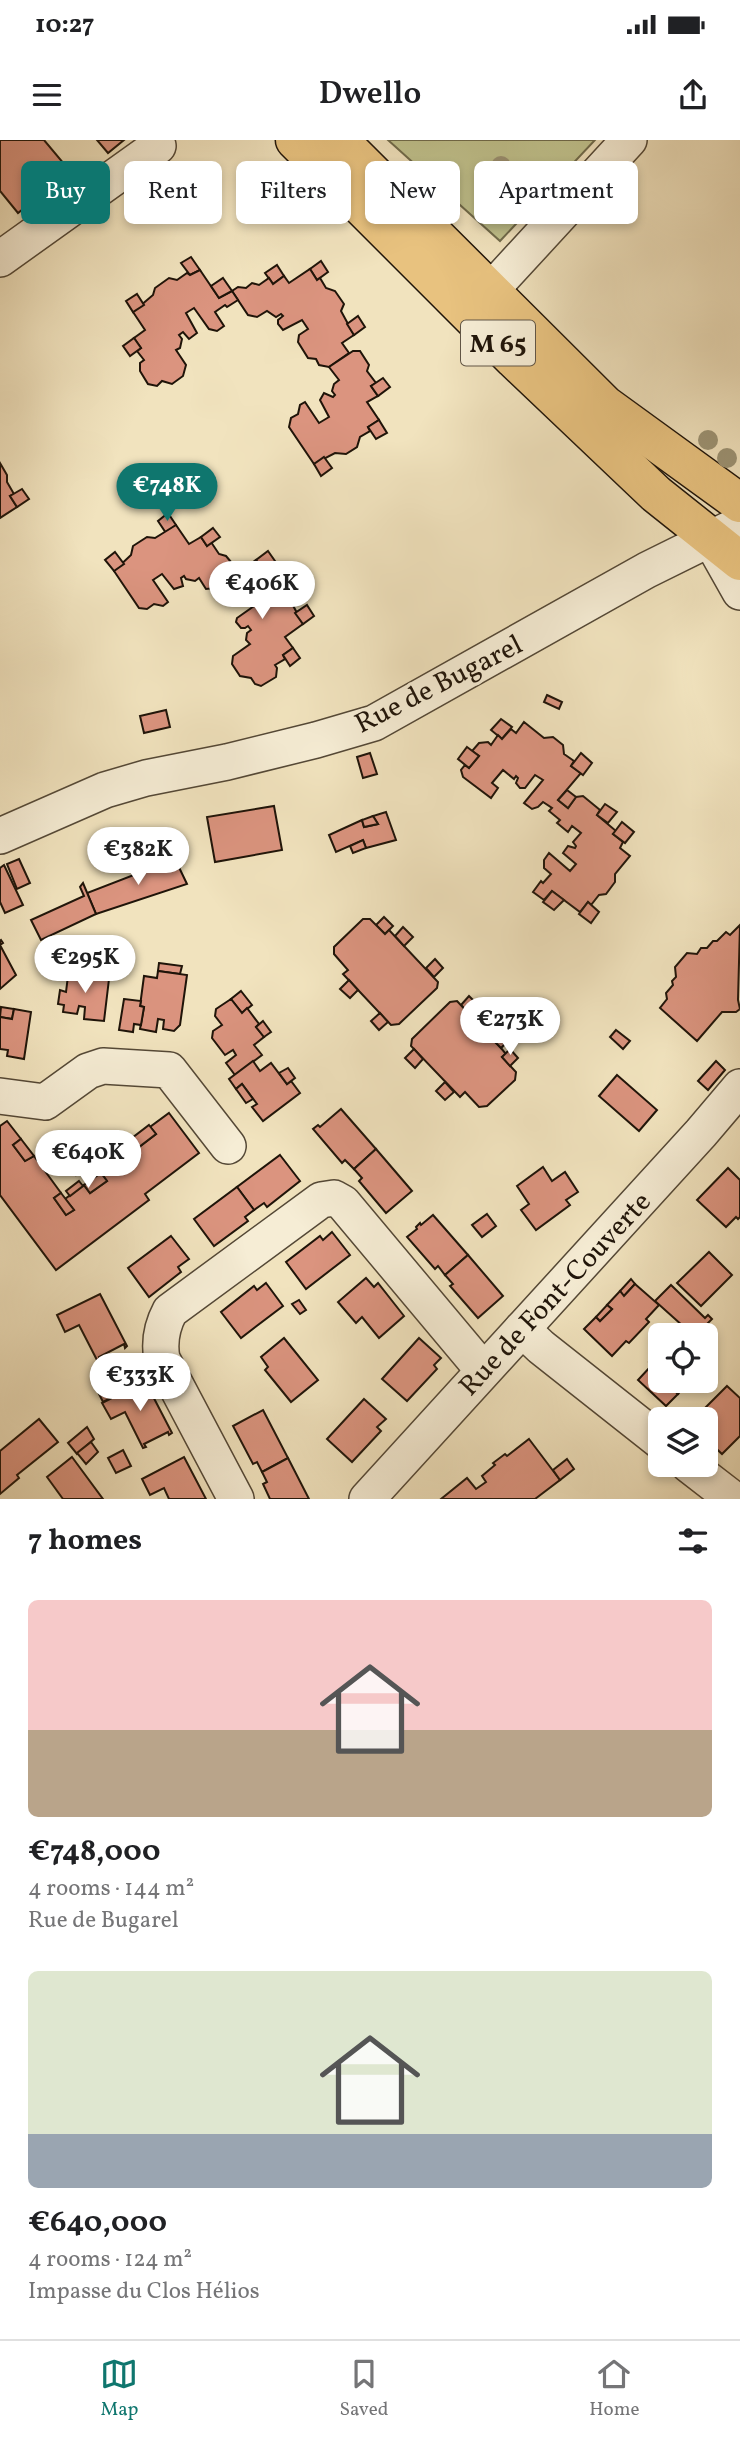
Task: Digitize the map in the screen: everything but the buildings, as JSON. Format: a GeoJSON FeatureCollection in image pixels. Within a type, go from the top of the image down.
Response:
{"type":"FeatureCollection","features":[{"type":"Feature","properties":{"kind":"main road","name":"M 65"},"geometry":{"type":"LineString","coordinates":[[295,140],[514,359],[666,504],[725,530],[740,561]]}},
{"type":"Feature","properties":{"kind":"main road","name":"M 65"},"geometry":{"type":"LineString","coordinates":[[339,140],[605,405],[740,503]]}},
{"type":"Feature","properties":{"kind":"street"},"geometry":{"type":"LineString","coordinates":[[491,289],[629,140]]}},
{"type":"Feature","properties":{"kind":"street"},"geometry":{"type":"LineString","coordinates":[[4,247],[158,146]]}},
{"type":"Feature","properties":{"kind":"street"},"geometry":{"type":"LineString","coordinates":[[725,530],[740,592]]}},
{"type":"Feature","properties":{"kind":"street","name":"Rue de Bugarel"},"geometry":{"type":"LineString","coordinates":[[0,836],[105,790],[146,778],[317,740],[374,723],[725,530]]}},
{"type":"Feature","properties":{"kind":"street"},"geometry":{"type":"LineString","coordinates":[[0,1096],[45,1102],[88,1071],[103,1066],[169,1070],[228,1146]]}},
{"type":"Feature","properties":{"kind":"street","name":"Rue de Font-Couverte"},"geometry":{"type":"LineString","coordinates":[[367,1499],[483,1370],[735,1105]]}},
{"type":"Feature","properties":{"kind":"street"},"geometry":{"type":"LineString","coordinates":[[236,1499],[162,1359],[160,1348],[164,1321],[170,1311],[321,1200],[334,1198],[343,1203],[483,1370]]}},
{"type":"Feature","properties":{"kind":"street"},"geometry":{"type":"LineString","coordinates":[[522,1329],[648,1432]]}},
{"type":"Feature","properties":{"kind":"street"},"geometry":{"type":"LineString","coordinates":[[705,1477],[733,1499]]}},
{"type":"Feature","properties":{"kind":"green space"},"geometry":{"type":"Polygon","coordinates":[[[388,140],[595,140],[575,161],[474,161],[474,218],[460,205],[460,161],[411,161],[388,140]]]}},
{"type":"Feature","properties":{"kind":"green space"},"geometry":{"type":"Polygon","coordinates":[[[481,224],[516,224],[500,241],[481,224]]]}}]}
